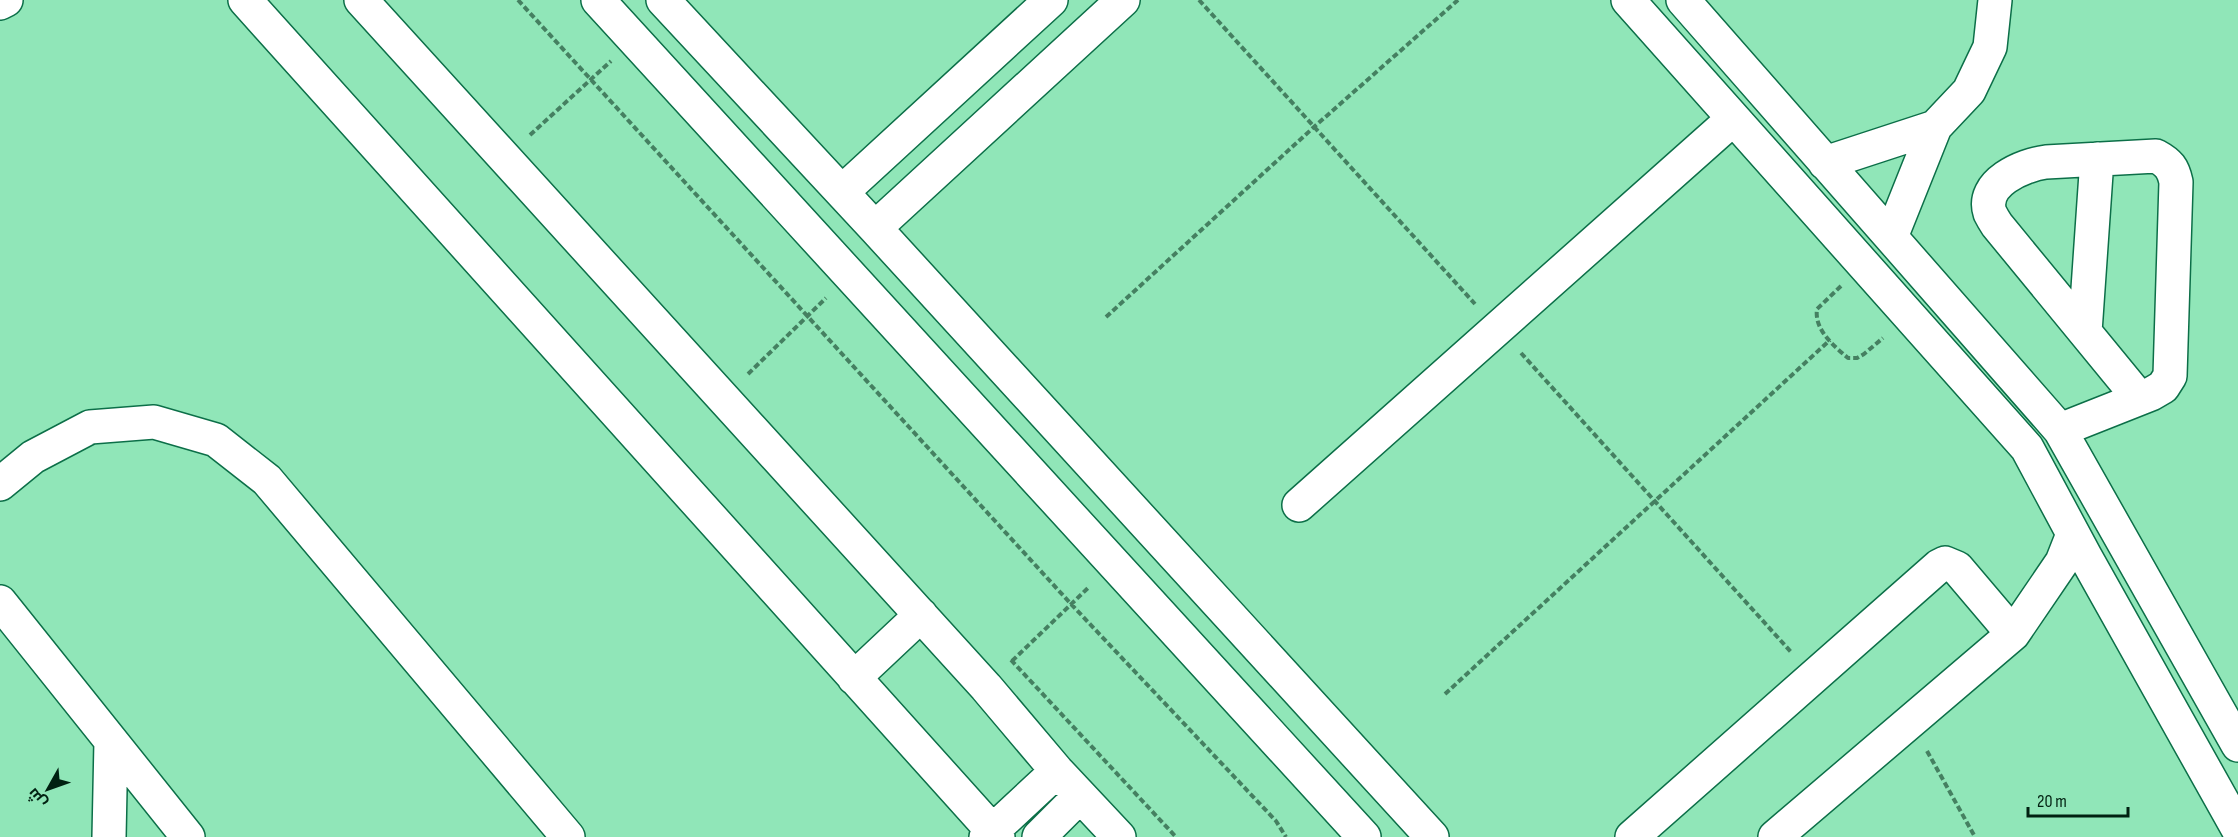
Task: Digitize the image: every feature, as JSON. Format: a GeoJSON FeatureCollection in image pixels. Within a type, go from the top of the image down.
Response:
{"type":"FeatureCollection","features":[{"type":"Feature","properties":{"kind":"street"},"geometry":{"type":"LineString","coordinates":[[0,3],[6,0]]}},
{"type":"Feature","properties":{"kind":"street"},"geometry":{"type":"LineString","coordinates":[[245,0],[854,678],[992,835],[1057,771]]}},
{"type":"Feature","properties":{"kind":"street"},"geometry":{"type":"LineString","coordinates":[[361,0],[921,615],[1057,771],[1119,837]]}},
{"type":"Feature","properties":{"kind":"street"},"geometry":{"type":"LineString","coordinates":[[598,0],[1113,563],[1352,831]]}},
{"type":"Feature","properties":{"kind":"street"},"geometry":{"type":"LineString","coordinates":[[663,0],[842,192],[1432,837]]}},
{"type":"Feature","properties":{"kind":"street"},"geometry":{"type":"LineString","coordinates":[[842,192],[1051,0]]}},
{"type":"Feature","properties":{"kind":"street"},"geometry":{"type":"LineString","coordinates":[[875,228],[1123,0]]}},
{"type":"Feature","properties":{"kind":"street"},"geometry":{"type":"LineString","coordinates":[[1628,0],[2027,448],[2073,534],[2236,820]]}},
{"type":"Feature","properties":{"kind":"street"},"geometry":{"type":"LineString","coordinates":[[1683,0],[2060,430],[2238,745]]}},
{"type":"Feature","properties":{"kind":"street"},"geometry":{"type":"LineString","coordinates":[[1891,237],[1935,127],[1969,91],[1990,46],[1995,0]]}},
{"type":"Feature","properties":{"kind":"street"},"geometry":{"type":"LineString","coordinates":[[1299,504],[1733,119]]}},
{"type":"Feature","properties":{"kind":"street"},"geometry":{"type":"LineString","coordinates":[[1825,163],[1935,127]]}},
{"type":"Feature","properties":{"kind":"street"},"geometry":{"type":"LineString","coordinates":[[2060,430],[2139,398],[2163,387],[2170,376],[2176,182],[2174,170],[2167,162],[2156,156],[2029,164],[2000,182],[1990,196],[1990,212],[1998,225],[2139,398]]}},
{"type":"Feature","properties":{"kind":"street"},"geometry":{"type":"LineString","coordinates":[[2085,332],[2097,159]]}},
{"type":"Feature","properties":{"kind":"street"},"geometry":{"type":"LineString","coordinates":[[0,484],[33,457],[90,428],[154,422],[216,440],[267,480],[568,837]]}},
{"type":"Feature","properties":{"kind":"street"},"geometry":{"type":"LineString","coordinates":[[1775,837],[2013,634],[2062,562],[2073,534]]}},
{"type":"Feature","properties":{"kind":"street"},"geometry":{"type":"LineString","coordinates":[[1632,837],[1939,566],[1946,563],[1957,568],[2013,634]]}},
{"type":"Feature","properties":{"kind":"street"},"geometry":{"type":"LineString","coordinates":[[0,603],[188,837]]}},
{"type":"Feature","properties":{"kind":"street"},"geometry":{"type":"LineString","coordinates":[[854,678],[921,615]]}},
{"type":"Feature","properties":{"kind":"street"},"geometry":{"type":"LineString","coordinates":[[109,837],[111,741]]}},
{"type":"Feature","properties":{"kind":"street"},"geometry":{"type":"LineString","coordinates":[[1039,837],[1080,796]]}},
{"type":"Feature","properties":{"kind":"path"},"geometry":{"type":"LineString","coordinates":[[518,0],[1071,604],[1276,821],[1286,837]]}},
{"type":"Feature","properties":{"kind":"path"},"geometry":{"type":"LineString","coordinates":[[1199,0],[1814,677]]}},
{"type":"Feature","properties":{"kind":"path"},"geometry":{"type":"LineString","coordinates":[[1106,317],[1314,127],[1458,0]]}},
{"type":"Feature","properties":{"kind":"path"},"geometry":{"type":"LineString","coordinates":[[505,158],[634,40]]}},
{"type":"Feature","properties":{"kind":"path"},"geometry":{"type":"LineString","coordinates":[[1864,266],[1817,309],[1818,324],[1830,340],[1848,358],[1857,358],[1909,316]]}},
{"type":"Feature","properties":{"kind":"path"},"geometry":{"type":"LineString","coordinates":[[724,398],[849,275]]}},
{"type":"Feature","properties":{"kind":"path"},"geometry":{"type":"LineString","coordinates":[[1445,694],[1830,340]]}},
{"type":"Feature","properties":{"kind":"path"},"geometry":{"type":"LineString","coordinates":[[986,687],[1113,563]]}},
{"type":"Feature","properties":{"kind":"path"},"geometry":{"type":"LineString","coordinates":[[1012,661],[1176,837]]}},
{"type":"Feature","properties":{"kind":"path"},"geometry":{"type":"LineString","coordinates":[[1911,722],[1975,837]]}}]}
